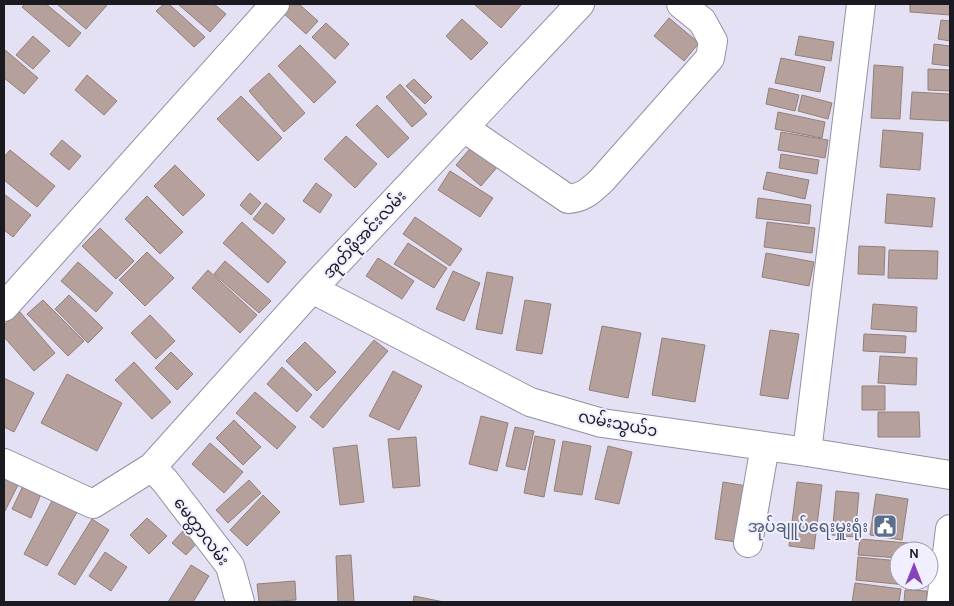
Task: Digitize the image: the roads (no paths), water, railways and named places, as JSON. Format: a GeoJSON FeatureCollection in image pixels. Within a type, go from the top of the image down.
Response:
{"type":"FeatureCollection","features":[{"type":"Feature","properties":{"kind":"street"},"geometry":{"type":"LineString","coordinates":[[4,307],[275,4]]}},
{"type":"Feature","properties":{"kind":"street","name":"အုတ်ဖိုအင်းလမ်း"},"geometry":{"type":"LineString","coordinates":[[4,463],[93,504],[152,467],[312,289],[580,4]]}},
{"type":"Feature","properties":{"kind":"street"},"geometry":{"type":"LineString","coordinates":[[464,128],[568,199],[583,196],[602,180],[710,58],[713,41],[702,21],[681,4]]}},
{"type":"Feature","properties":{"kind":"street"},"geometry":{"type":"LineString","coordinates":[[807,452],[861,4]]}},
{"type":"Feature","properties":{"kind":"street","name":"လမ်းသွယ်၁"},"geometry":{"type":"LineString","coordinates":[[312,289],[530,402],[602,423],[950,474]]}},
{"type":"Feature","properties":{"kind":"street"},"geometry":{"type":"LineString","coordinates":[[748,543],[766,446]]}},
{"type":"Feature","properties":{"kind":"street","name":"မေတ္တာလမ်း"},"geometry":{"type":"LineString","coordinates":[[152,467],[165,481],[230,566],[240,602]]}},
{"type":"Feature","properties":{"kind":"street"},"geometry":{"type":"LineString","coordinates":[[941,602],[950,530]]}},
{"type":"Feature","properties":{"kind":"place","name":"အုပ်ချူပ်ရေးမှူးရုံး"},"geometry":{"type":"Point","coordinates":[885,526]}}]}
